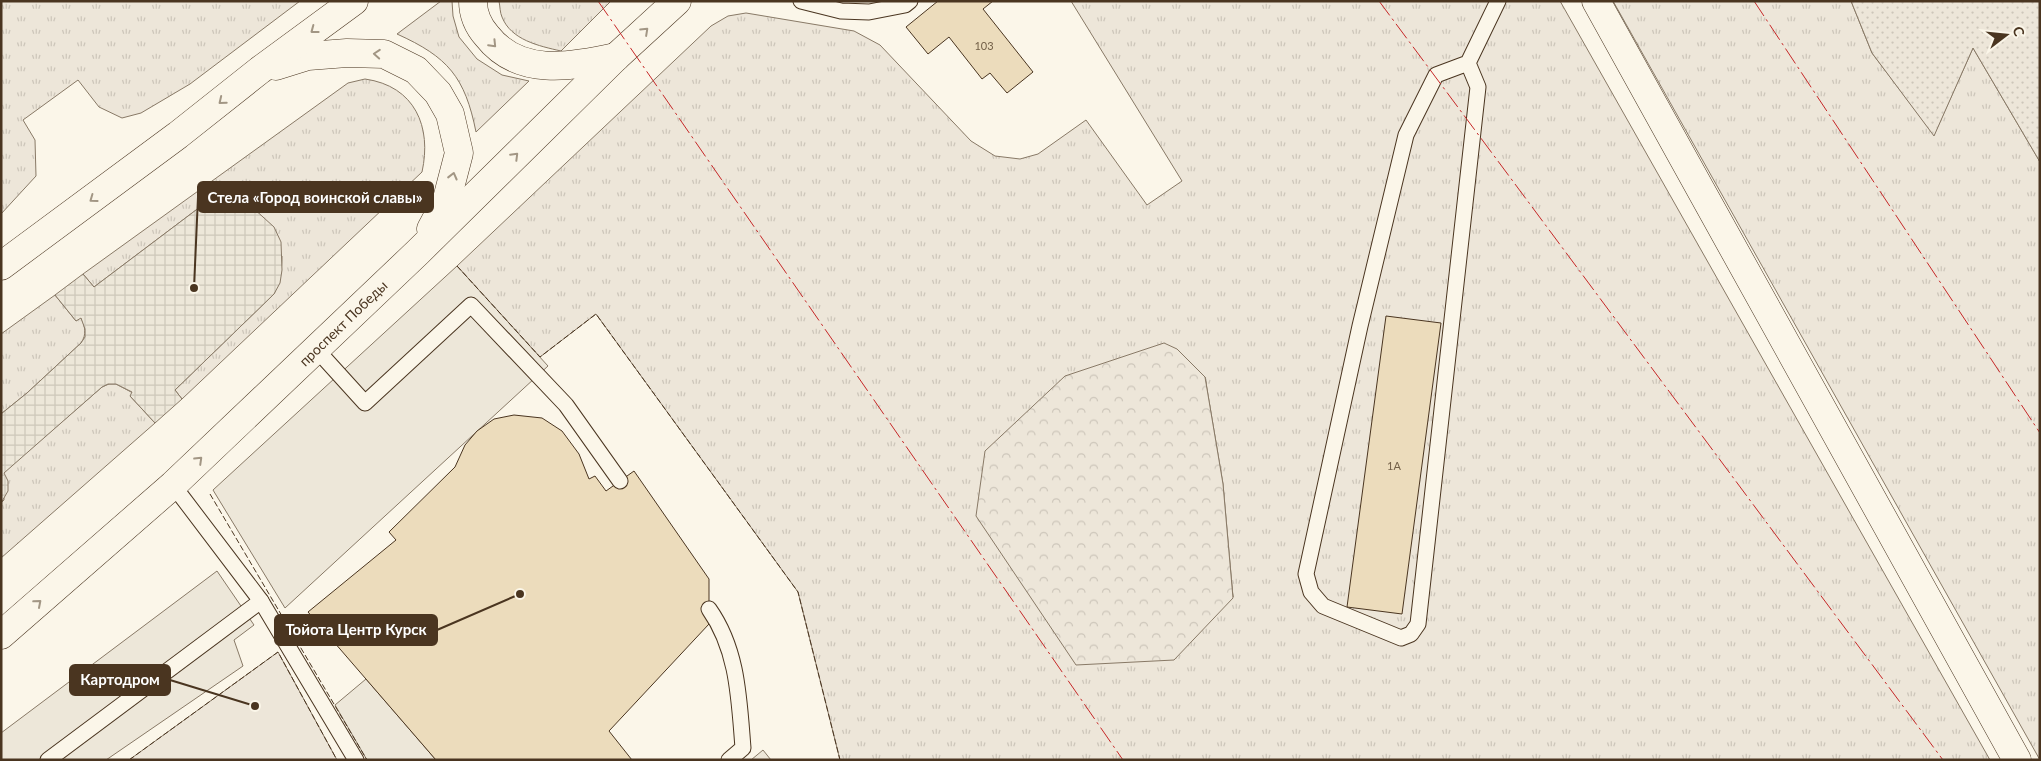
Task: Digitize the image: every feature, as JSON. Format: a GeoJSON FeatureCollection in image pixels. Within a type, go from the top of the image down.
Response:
{"type":"FeatureCollection","features":[{"type":"Feature","properties":{"kind":"main road"},"geometry":{"type":"LineString","coordinates":[[1,266],[178,136],[260,70],[354,1]]}},
{"type":"Feature","properties":{"kind":"main road"},"geometry":{"type":"LineString","coordinates":[[473,1],[478,26],[496,47],[516,60],[561,66],[586,64],[616,57]]}},
{"type":"Feature","properties":{"kind":"main road","name":"проспект Победы"},"geometry":{"type":"LineString","coordinates":[[1,635],[173,485],[418,252],[616,57],[676,1]]}},
{"type":"Feature","properties":{"kind":"main road"},"geometry":{"type":"LineString","coordinates":[[1596,1],[2017,760]]}},
{"type":"Feature","properties":{"kind":"main road"},"geometry":{"type":"LineString","coordinates":[[260,70],[308,56],[347,53],[384,54],[416,70],[438,93],[450,114],[459,153],[447,199],[418,252]]}},
{"type":"Feature","properties":{"kind":"lane"},"geometry":{"type":"LineString","coordinates":[[802,1],[841,11],[869,12],[905,5],[910,1]]}},
{"type":"Feature","properties":{"kind":"lane"},"geometry":{"type":"LineString","coordinates":[[1468,63],[1478,87],[1418,624],[1411,634],[1401,638],[1323,606],[1310,592],[1306,574],[1360,326],[1406,135],[1436,75],[1468,63],[1498,1]]}},
{"type":"Feature","properties":{"kind":"lane"},"geometry":{"type":"LineString","coordinates":[[316,349],[365,403],[471,306],[566,404],[620,481]]}},
{"type":"Feature","properties":{"kind":"lane"},"geometry":{"type":"LineString","coordinates":[[173,485],[261,600],[356,760]]}},
{"type":"Feature","properties":{"kind":"lane"},"geometry":{"type":"LineString","coordinates":[[48,760],[261,600]]}},
{"type":"Feature","properties":{"kind":"lane"},"geometry":{"type":"LineString","coordinates":[[709,609],[719,624],[738,679],[743,748],[729,760]]}},
{"type":"Feature","properties":{"kind":"green space"},"geometry":{"type":"Polygon","coordinates":[[[1,1],[300,1],[190,84],[141,113],[122,118],[99,107],[78,80],[23,120],[35,140],[36,176],[1,214],[1,1]]]}},
{"type":"Feature","properties":{"kind":"green space"},"geometry":{"type":"Polygon","coordinates":[[[441,1],[452,1],[453,16],[459,37],[477,59],[502,75],[529,81],[476,132],[466,97],[452,71],[429,51],[397,34],[441,1]]]}},
{"type":"Feature","properties":{"kind":"green space"},"geometry":{"type":"Polygon","coordinates":[[[499,1],[611,1],[561,51],[544,47],[519,37],[506,25],[500,11],[499,1]]]}},
{"type":"Feature","properties":{"kind":"green space"},"geometry":{"type":"Polygon","coordinates":[[[1071,1],[1560,1],[1990,760],[840,760],[798,592],[596,314],[540,357],[457,266],[711,26],[728,16],[746,13],[854,31],[880,45],[971,141],[995,156],[1020,159],[1038,154],[1086,120],[1147,205],[1182,181],[1071,1]],[[1205,377],[1233,597],[1223,484],[1205,377]]]}},
{"type":"Feature","properties":{"kind":"green space"},"geometry":{"type":"Polygon","coordinates":[[[1613,1],[1851,1],[1872,53],[1934,135],[1973,48],[2040,162],[2040,760],[1613,1]]]}},
{"type":"Feature","properties":{"kind":"green space"},"geometry":{"type":"Polygon","coordinates":[[[1851,1],[2040,1],[2040,162],[1973,48],[1934,136],[1872,53],[1851,1]]]}},
{"type":"Feature","properties":{"kind":"green space"},"geometry":{"type":"Polygon","coordinates":[[[365,79],[382,83],[396,90],[408,100],[416,111],[422,125],[424,139],[422,172],[182,399],[175,390],[274,294],[282,266],[282,256],[200,207],[94,287],[83,274],[348,83],[365,79]]]}},
{"type":"Feature","properties":{"kind":"green space"},"geometry":{"type":"Polygon","coordinates":[[[55,295],[76,321],[81,317],[85,330],[83,340],[27,393],[1,414],[1,334],[55,295]]]}},
{"type":"Feature","properties":{"kind":"green space"},"geometry":{"type":"Polygon","coordinates":[[[1164,343],[1177,349],[1205,377],[1223,484],[1233,598],[1174,660],[1076,665],[976,516],[985,451],[1065,376],[1164,343]]]}},
{"type":"Feature","properties":{"kind":"green space"},"geometry":{"type":"Polygon","coordinates":[[[116,384],[133,393],[130,396],[155,423],[1,558],[1,503],[4,500],[3,473],[102,387],[116,384]]]}},
{"type":"Feature","properties":{"kind":"green space"},"geometry":{"type":"Polygon","coordinates":[[[278,652],[337,760],[129,760],[278,652]]]}},
{"type":"Feature","properties":{"kind":"shaded area"},"geometry":{"type":"Polygon","coordinates":[[[217,201],[235,201],[252,207],[274,227],[281,242],[282,270],[280,283],[274,294],[175,390],[182,399],[155,423],[130,396],[132,392],[116,384],[108,384],[102,387],[4,473],[8,481],[8,491],[1,503],[1,414],[27,393],[81,343],[85,337],[85,329],[81,318],[76,321],[55,295],[83,274],[94,287],[200,207],[217,201]]]}},
{"type":"Feature","properties":{"kind":"shaded area"},"geometry":{"type":"Polygon","coordinates":[[[457,266],[548,366],[285,608],[213,490],[457,266]]]}},
{"type":"Feature","properties":{"kind":"shaded area"},"geometry":{"type":"Polygon","coordinates":[[[217,571],[254,625],[234,640],[243,666],[106,760],[1,760],[1,733],[217,571]]]}},
{"type":"Feature","properties":{"kind":"shaded area"},"geometry":{"type":"Polygon","coordinates":[[[366,679],[436,760],[367,760],[335,705],[366,679]]]}},
{"type":"Feature","properties":{"kind":"shaded area"},"geometry":{"type":"Polygon","coordinates":[[[763,750],[771,760],[751,760],[763,750]]]}},
{"type":"Feature","properties":{"kind":"building"},"geometry":{"type":"Polygon","coordinates":[[[938,1],[993,1],[983,9],[1033,72],[1007,93],[990,73],[982,79],[949,37],[928,54],[906,27],[938,1]]]}},
{"type":"Feature","properties":{"kind":"building"},"geometry":{"type":"Polygon","coordinates":[[[1386,316],[1441,323],[1402,614],[1347,607],[1386,316]]]}},
{"type":"Feature","properties":{"kind":"building"},"geometry":{"type":"Polygon","coordinates":[[[514,415],[542,418],[562,431],[579,454],[589,479],[595,476],[606,491],[634,471],[709,579],[709,624],[609,731],[632,760],[436,760],[308,612],[396,540],[389,532],[455,467],[465,445],[477,431],[494,419],[514,415]]]}},
{"type":"Feature","properties":{"kind":"fence"},"geometry":{"type":"LineString","coordinates":[[457,266],[540,357],[596,314],[798,592],[840,760]]}},
{"type":"Feature","properties":{"kind":"fence"},"geometry":{"type":"LineString","coordinates":[[210,494],[367,760]]}},
{"type":"Feature","properties":{"kind":"fence"},"geometry":{"type":"LineString","coordinates":[[129,760],[278,652],[337,760]]}},
{"type":"Feature","properties":{"kind":"power"},"geometry":{"type":"LineString","coordinates":[[598,1],[1123,760]]}},
{"type":"Feature","properties":{"kind":"power"},"geometry":{"type":"LineString","coordinates":[[1379,1],[1943,760]]}},
{"type":"Feature","properties":{"kind":"power"},"geometry":{"type":"LineString","coordinates":[[1754,1],[2040,433]]}},
{"type":"Feature","properties":{"kind":"place","name":"Стела «Город воинской славы»"},"geometry":{"type":"Point","coordinates":[194,288]}},
{"type":"Feature","properties":{"kind":"place","name":"Тойота Центр Курск"},"geometry":{"type":"Point","coordinates":[520,594]}},
{"type":"Feature","properties":{"kind":"place","name":"Картодром"},"geometry":{"type":"Point","coordinates":[255,706]}}]}
